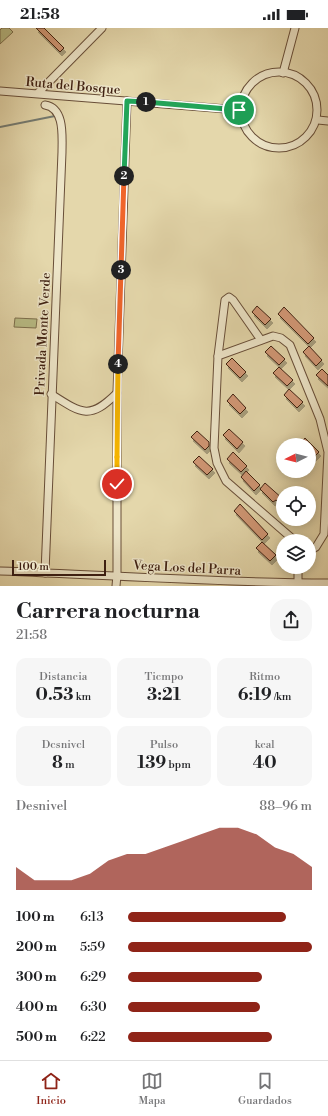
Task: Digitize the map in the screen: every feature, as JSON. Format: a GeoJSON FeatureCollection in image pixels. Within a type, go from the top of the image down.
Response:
{"type":"FeatureCollection","features":[{"type":"Feature","properties":{"kind":"street"},"geometry":{"type":"LineString","coordinates":[[38,94],[102,28]]}},
{"type":"Feature","properties":{"kind":"street"},"geometry":{"type":"LineString","coordinates":[[283,73],[295,28]]}},
{"type":"Feature","properties":{"kind":"street"},"geometry":{"type":"LineString","coordinates":[[283,73],[296,76],[306,82],[313,90],[318,104],[318,120],[312,131],[304,140],[293,146],[280,148],[268,147],[256,141],[247,133],[241,122],[239,110],[243,94],[254,82],[269,74],[283,73]]}},
{"type":"Feature","properties":{"kind":"street","name":"Ruta del Bosque"},"geometry":{"type":"LineString","coordinates":[[0,91],[239,110]]}},
{"type":"Feature","properties":{"kind":"street"},"geometry":{"type":"LineString","coordinates":[[116,586],[117,392],[127,101]]}},
{"type":"Feature","properties":{"kind":"street","name":"Privada Monte Verde"},"geometry":{"type":"LineString","coordinates":[[45,105],[53,108],[58,114],[62,134],[62,173],[51,394],[45,573]]}},
{"type":"Feature","properties":{"kind":"street"},"geometry":{"type":"LineString","coordinates":[[318,120],[328,121]]}},
{"type":"Feature","properties":{"kind":"street"},"geometry":{"type":"LineString","coordinates":[[261,340],[233,300],[229,297],[225,300],[218,356],[214,448],[220,471],[226,481],[288,534]]}},
{"type":"Feature","properties":{"kind":"street"},"geometry":{"type":"LineString","coordinates":[[218,356],[261,340],[277,336],[285,340],[290,346],[325,434],[328,452],[325,528],[321,541],[316,548]]}},
{"type":"Feature","properties":{"kind":"street"},"geometry":{"type":"LineString","coordinates":[[51,394],[79,410],[87,411],[103,407],[117,392]]}},
{"type":"Feature","properties":{"kind":"street","name":"Vega Los del Parra"},"geometry":{"type":"LineString","coordinates":[[0,571],[117,575],[194,581],[298,583],[312,585],[328,583]]}},
{"type":"Feature","properties":{"kind":"street"},"geometry":{"type":"LineString","coordinates":[[298,574],[298,583]]}},
{"type":"Feature","properties":{"kind":"green space"},"geometry":{"type":"Polygon","coordinates":[[[2,28],[9,28],[13,32],[0,44],[0,30],[2,28]]]}},
{"type":"Feature","properties":{"kind":"green space"},"geometry":{"type":"Polygon","coordinates":[[[15,318],[37,319],[36,328],[14,327],[15,318]]]}},
{"type":"Feature","properties":{"kind":"building"},"geometry":{"type":"Polygon","coordinates":[[[36,28],[44,28],[64,48],[60,52],[36,28]]]}},
{"type":"Feature","properties":{"kind":"building"},"geometry":{"type":"Polygon","coordinates":[[[257,306],[271,319],[265,325],[252,312],[257,306]]]}},
{"type":"Feature","properties":{"kind":"building"},"geometry":{"type":"Polygon","coordinates":[[[284,307],[314,338],[308,344],[278,314],[284,307]]]}},
{"type":"Feature","properties":{"kind":"building"},"geometry":{"type":"Polygon","coordinates":[[[271,346],[285,359],[279,365],[265,352],[271,346]]]}},
{"type":"Feature","properties":{"kind":"building"},"geometry":{"type":"Polygon","coordinates":[[[309,346],[322,360],[316,366],[303,352],[309,346]]]}},
{"type":"Feature","properties":{"kind":"building"},"geometry":{"type":"Polygon","coordinates":[[[232,358],[246,372],[240,378],[226,364],[232,358]]]}},
{"type":"Feature","properties":{"kind":"building"},"geometry":{"type":"Polygon","coordinates":[[[279,367],[293,380],[287,386],[273,373],[279,367]]]}},
{"type":"Feature","properties":{"kind":"building"},"geometry":{"type":"Polygon","coordinates":[[[322,369],[328,375],[328,386],[316,375],[322,369]]]}},
{"type":"Feature","properties":{"kind":"building"},"geometry":{"type":"Polygon","coordinates":[[[289,389],[303,402],[297,408],[284,395],[289,389]]]}},
{"type":"Feature","properties":{"kind":"building"},"geometry":{"type":"Polygon","coordinates":[[[233,394],[246,408],[240,414],[227,401],[233,394]]]}},
{"type":"Feature","properties":{"kind":"building"},"geometry":{"type":"Polygon","coordinates":[[[229,429],[243,442],[237,449],[223,435],[229,429]]]}},
{"type":"Feature","properties":{"kind":"building"},"geometry":{"type":"Polygon","coordinates":[[[197,431],[209,442],[209,446],[205,450],[191,437],[197,431]]]}},
{"type":"Feature","properties":{"kind":"building"},"geometry":{"type":"Polygon","coordinates":[[[233,452],[247,466],[241,472],[227,459],[233,452]]]}},
{"type":"Feature","properties":{"kind":"building"},"geometry":{"type":"Polygon","coordinates":[[[199,456],[213,469],[207,475],[193,462],[199,456]]]}},
{"type":"Feature","properties":{"kind":"building"},"geometry":{"type":"Polygon","coordinates":[[[246,471],[260,485],[254,491],[241,477],[246,471]]]}},
{"type":"Feature","properties":{"kind":"building"},"geometry":{"type":"Polygon","coordinates":[[[265,483],[276,493],[276,500],[273,502],[260,489],[265,483]]]}},
{"type":"Feature","properties":{"kind":"building"},"geometry":{"type":"Polygon","coordinates":[[[240,504],[268,534],[262,540],[234,511],[240,504]]]}},
{"type":"Feature","properties":{"kind":"building"},"geometry":{"type":"Polygon","coordinates":[[[262,542],[276,555],[270,561],[256,548],[262,542]]]}},
{"type":"Feature","properties":{"kind":"waterway"},"geometry":{"type":"LineString","coordinates":[[0,127],[55,116]]}},
{"type":"Feature","properties":{"kind":"route"},"geometry":{"type":"LineString","coordinates":[[117,484],[117,392],[127,101],[239,110]]}}]}
